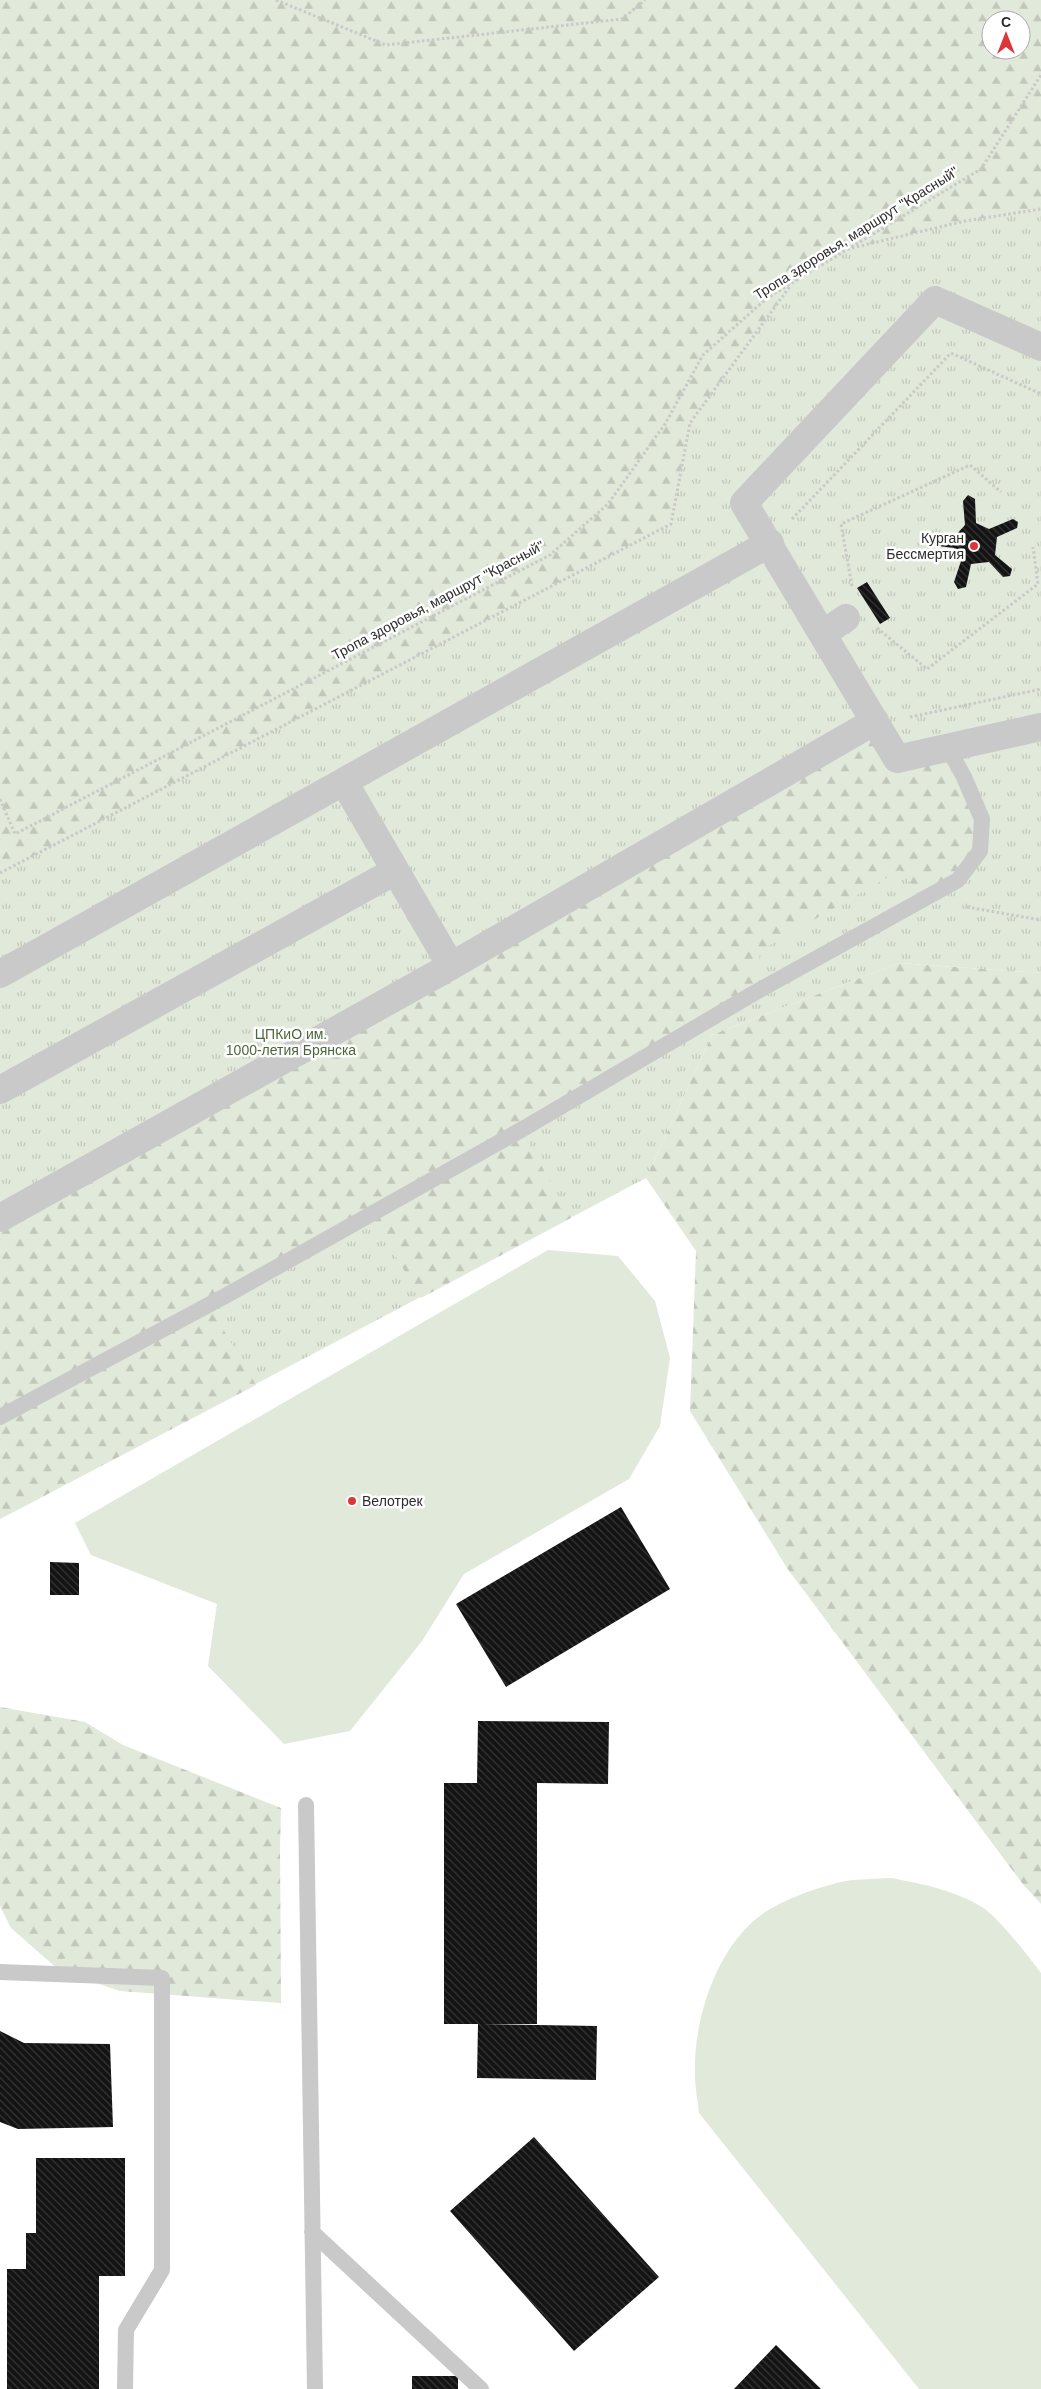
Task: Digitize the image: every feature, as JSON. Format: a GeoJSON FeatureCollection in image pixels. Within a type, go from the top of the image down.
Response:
{"type":"FeatureCollection","features":[{"type":"Feature","properties":{"kind":"street"},"geometry":{"type":"LineString","coordinates":[[1041,347],[935,300],[744,503],[824,633],[897,759],[1041,727]]}},
{"type":"Feature","properties":{"kind":"street"},"geometry":{"type":"LineString","coordinates":[[0,974],[770,543]]}},
{"type":"Feature","properties":{"kind":"street"},"geometry":{"type":"LineString","coordinates":[[824,633],[846,618]]}},
{"type":"Feature","properties":{"kind":"street"},"geometry":{"type":"LineString","coordinates":[[0,1218],[451,966],[875,721]]}},
{"type":"Feature","properties":{"kind":"street"},"geometry":{"type":"LineString","coordinates":[[344,782],[451,966]]}},
{"type":"Feature","properties":{"kind":"street"},"geometry":{"type":"LineString","coordinates":[[0,1090],[395,871]]}},
{"type":"Feature","properties":{"kind":"lane"},"geometry":{"type":"LineString","coordinates":[[0,1417],[236,1290],[521,1130],[756,992],[958,880],[980,851],[982,819],[964,777],[948,748]]}},
{"type":"Feature","properties":{"kind":"lane"},"geometry":{"type":"LineString","coordinates":[[306,1805],[315,2389]]}},
{"type":"Feature","properties":{"kind":"lane"},"geometry":{"type":"LineString","coordinates":[[0,1972],[162,1978],[162,2270],[126,2330],[125,2389]]}},
{"type":"Feature","properties":{"kind":"lane"},"geometry":{"type":"LineString","coordinates":[[312,2232],[481,2389]]}},
{"type":"Feature","properties":{"kind":"path"},"geometry":{"type":"LineString","coordinates":[[276,0],[386,45],[622,19],[645,0]]}},
{"type":"Feature","properties":{"kind":"path","name":"Тропа здоровья, маршрут \"Красный\""},"geometry":{"type":"LineString","coordinates":[[0,800],[15,834],[550,555],[608,504],[665,424],[703,355],[767,298],[981,169],[1041,75]]}},
{"type":"Feature","properties":{"kind":"path"},"geometry":{"type":"LineString","coordinates":[[0,873],[671,524],[690,423],[810,259],[965,220],[1041,209]]}},
{"type":"Feature","properties":{"kind":"path"},"geometry":{"type":"LineString","coordinates":[[789,522],[951,353],[1041,394]]}},
{"type":"Feature","properties":{"kind":"path"},"geometry":{"type":"LineString","coordinates":[[1001,492],[970,465],[841,524],[852,590],[836,601],[855,634],[873,624],[927,669],[1038,584],[1033,547]]}},
{"type":"Feature","properties":{"kind":"path"},"geometry":{"type":"LineString","coordinates":[[908,717],[1041,689]]}},
{"type":"Feature","properties":{"kind":"path"},"geometry":{"type":"LineString","coordinates":[[924,900],[1041,920]]}},
{"type":"Feature","properties":{"kind":"green space"},"geometry":{"type":"Polygon","coordinates":[[[0,0],[1041,0],[1041,209],[965,221],[810,259],[690,423],[671,524],[0,873],[0,0]]]}},
{"type":"Feature","properties":{"kind":"green space","name":"ЦПКиО им. 1000-летия Брянска"},"geometry":{"type":"Polygon","coordinates":[[[1041,209],[1041,973],[899,963],[712,1035],[646,1178],[0,1519],[0,872],[671,524],[690,423],[810,259],[965,221],[1041,209]]]}},
{"type":"Feature","properties":{"kind":"green space"},"geometry":{"type":"Polygon","coordinates":[[[875,721],[897,759],[948,748],[982,819],[980,851],[924,900],[900,870],[760,951],[756,992],[0,1414],[0,1215],[875,721]]]}},
{"type":"Feature","properties":{"kind":"green space"},"geometry":{"type":"Polygon","coordinates":[[[899,963],[1041,973],[1041,1904],[1022,1883],[787,1568],[690,1411],[696,1251],[646,1178],[712,1035],[899,963]]]}},
{"type":"Feature","properties":{"kind":"green space"},"geometry":{"type":"Polygon","coordinates":[[[521,1130],[571,1218],[421,1298],[370,1214],[521,1130]]]}},
{"type":"Feature","properties":{"kind":"green space","name":"Велотрек"},"geometry":{"type":"Polygon","coordinates":[[[548,1250],[618,1256],[655,1301],[670,1358],[660,1426],[629,1479],[464,1574],[422,1641],[350,1731],[284,1744],[208,1666],[217,1604],[91,1555],[75,1523],[548,1250]]]}},
{"type":"Feature","properties":{"kind":"green space"},"geometry":{"type":"Polygon","coordinates":[[[209,1305],[256,1385],[0,1519],[0,1417],[209,1305]]]}},
{"type":"Feature","properties":{"kind":"green space"},"geometry":{"type":"Polygon","coordinates":[[[0,1707],[85,1722],[123,1745],[281,1808],[281,2003],[120,1991],[60,1971],[11,1928],[0,1906],[0,1707]]]}},
{"type":"Feature","properties":{"kind":"green space"},"geometry":{"type":"Polygon","coordinates":[[[891,1878],[949,1892],[982,1907],[1005,1928],[1041,1973],[1041,2389],[919,2389],[699,2113],[695,2080],[695,2054],[698,2032],[710,1987],[731,1946],[745,1929],[761,1915],[790,1899],[836,1883],[863,1879],[891,1878]]]}},
{"type":"Feature","properties":{"kind":"building","name":"Курган Бессмертия"},"geometry":{"type":"Polygon","coordinates":[[[968,495],[975,499],[976,523],[989,529],[1013,519],[1018,522],[1017,528],[997,537],[995,555],[1012,569],[1010,576],[1003,577],[989,562],[971,564],[966,587],[958,589],[954,582],[961,561],[955,555],[954,548],[930,545],[926,540],[930,536],[954,537],[965,525],[963,501],[968,495]]]}},
{"type":"Feature","properties":{"kind":"building"},"geometry":{"type":"Polygon","coordinates":[[[867,582],[890,618],[880,624],[857,588],[867,582]]]}},
{"type":"Feature","properties":{"kind":"building"},"geometry":{"type":"Polygon","coordinates":[[[621,1507],[670,1589],[506,1687],[456,1604],[621,1507]]]}},
{"type":"Feature","properties":{"kind":"building"},"geometry":{"type":"Polygon","coordinates":[[[50,1562],[79,1563],[79,1595],[50,1595],[50,1562]]]}},
{"type":"Feature","properties":{"kind":"building"},"geometry":{"type":"Polygon","coordinates":[[[478,1721],[609,1722],[608,1784],[537,1783],[537,2024],[482,2024],[597,2026],[596,2080],[477,2078],[478,2024],[444,2024],[444,1783],[477,1783],[478,1721]]]}},
{"type":"Feature","properties":{"kind":"building"},"geometry":{"type":"Polygon","coordinates":[[[0,2031],[24,2043],[110,2044],[113,2127],[18,2129],[0,2122],[0,2031]]]}},
{"type":"Feature","properties":{"kind":"building"},"geometry":{"type":"Polygon","coordinates":[[[534,2137],[659,2277],[574,2351],[450,2211],[534,2137]]]}},
{"type":"Feature","properties":{"kind":"building"},"geometry":{"type":"Polygon","coordinates":[[[36,2158],[125,2158],[125,2276],[99,2276],[99,2389],[7,2389],[7,2269],[26,2269],[26,2233],[36,2233],[36,2158]]]}},
{"type":"Feature","properties":{"kind":"building"},"geometry":{"type":"Polygon","coordinates":[[[776,2345],[821,2389],[734,2389],[776,2345]]]}},
{"type":"Feature","properties":{"kind":"building"},"geometry":{"type":"Polygon","coordinates":[[[412,2376],[458,2376],[458,2389],[412,2389],[412,2376]]]}},
{"type":"Feature","properties":{"kind":"place","name":"Курган Бессмертия"},"geometry":{"type":"Point","coordinates":[974,546]}},
{"type":"Feature","properties":{"kind":"place","name":"Велотрек"},"geometry":{"type":"Point","coordinates":[352,1501]}}]}
